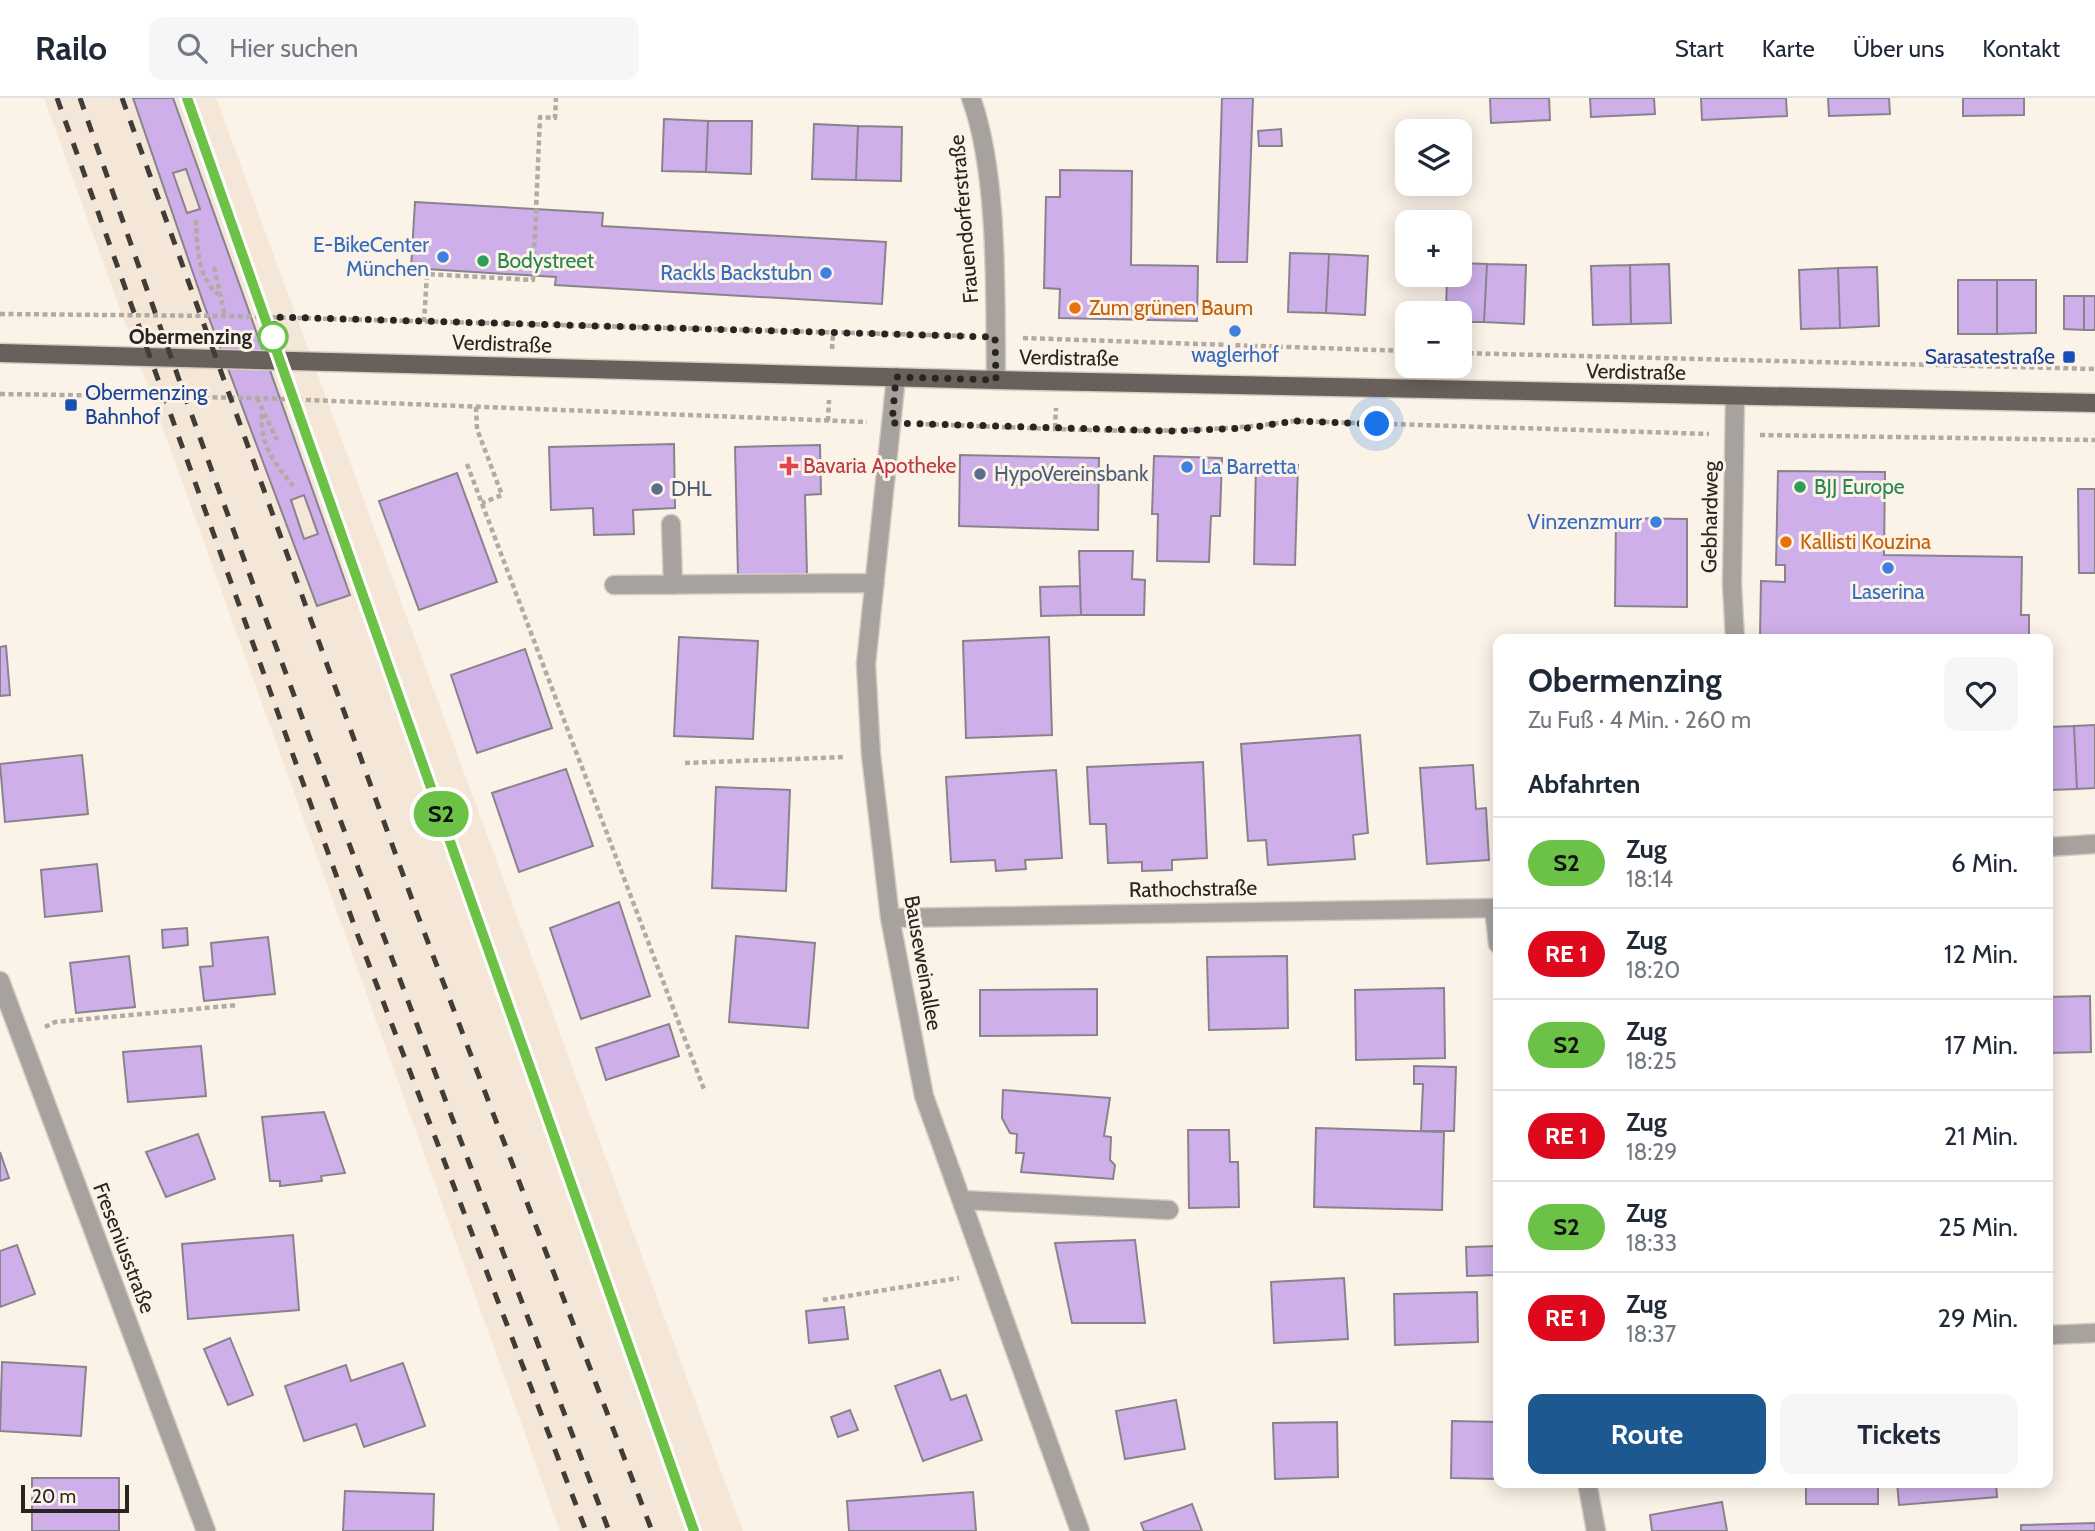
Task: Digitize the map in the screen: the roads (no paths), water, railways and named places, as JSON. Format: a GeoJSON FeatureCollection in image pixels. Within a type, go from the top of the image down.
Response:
{"type":"FeatureCollection","features":[{"type":"Feature","properties":{"kind":"main road","name":"Verdistraße"},"geometry":{"type":"LineString","coordinates":[[0,353],[996,380],[2095,403]]}},
{"type":"Feature","properties":{"kind":"street","name":"Frauendorferstraße"},"geometry":{"type":"LineString","coordinates":[[971,98],[977,115],[988,190],[996,380]]}},
{"type":"Feature","properties":{"kind":"street","name":"Bauseweinallee"},"geometry":{"type":"LineString","coordinates":[[896,377],[866,664],[871,755],[890,918],[924,1096],[1080,1531]]}},
{"type":"Feature","properties":{"kind":"street","name":"Gebhardweg"},"geometry":{"type":"LineString","coordinates":[[1735,397],[1732,584],[1735,634]]}},
{"type":"Feature","properties":{"kind":"street"},"geometry":{"type":"LineString","coordinates":[[671,524],[673,585]]}},
{"type":"Feature","properties":{"kind":"street"},"geometry":{"type":"LineString","coordinates":[[614,585],[875,583]]}},
{"type":"Feature","properties":{"kind":"street"},"geometry":{"type":"LineString","coordinates":[[2053,847],[2095,844]]}},
{"type":"Feature","properties":{"kind":"street","name":"Rathochstraße"},"geometry":{"type":"LineString","coordinates":[[890,918],[1493,908]]}},
{"type":"Feature","properties":{"kind":"street","name":"Freseniusstraße"},"geometry":{"type":"LineString","coordinates":[[0,981],[206,1531]]}},
{"type":"Feature","properties":{"kind":"street"},"geometry":{"type":"LineString","coordinates":[[962,1200],[1169,1210]]}},
{"type":"Feature","properties":{"kind":"street"},"geometry":{"type":"LineString","coordinates":[[2053,1335],[2095,1333]]}},
{"type":"Feature","properties":{"kind":"street"},"geometry":{"type":"LineString","coordinates":[[1588,1488],[1596,1531]]}},
{"type":"Feature","properties":{"kind":"railway"},"geometry":{"type":"LineString","coordinates":[[57,98],[358,936],[586,1531]]}},
{"type":"Feature","properties":{"kind":"railway"},"geometry":{"type":"LineString","coordinates":[[80,98],[273,637],[609,1531]]}},
{"type":"Feature","properties":{"kind":"railway"},"geometry":{"type":"LineString","coordinates":[[122,98],[418,916],[652,1531]]}},
{"type":"Feature","properties":{"kind":"railway"},"geometry":{"type":"LineString","coordinates":[[187,98],[694,1531]]}},
{"type":"Feature","properties":{"kind":"train","name":"S2"},"geometry":{"type":"LineString","coordinates":[[187,98],[694,1531]]}},
{"type":"Feature","properties":{"kind":"place","name":"E-BikeCenter München"},"geometry":{"type":"Point","coordinates":[443,257]}},
{"type":"Feature","properties":{"kind":"place","name":"Bodystreet"},"geometry":{"type":"Point","coordinates":[483,261]}},
{"type":"Feature","properties":{"kind":"place","name":"Rackls Backstubn"},"geometry":{"type":"Point","coordinates":[826,273]}},
{"type":"Feature","properties":{"kind":"place","name":"Zum grünen Baum"},"geometry":{"type":"Point","coordinates":[1075,308]}},
{"type":"Feature","properties":{"kind":"place","name":"waglerhof"},"geometry":{"type":"Point","coordinates":[1235,331]}},
{"type":"Feature","properties":{"kind":"place","name":"Obermenzing"},"geometry":{"type":"Point","coordinates":[273,337]}},
{"type":"Feature","properties":{"kind":"place","name":"Sarasatestraße"},"geometry":{"type":"Point","coordinates":[2069,357]}},
{"type":"Feature","properties":{"kind":"place","name":"Obermenzing Bahnhof"},"geometry":{"type":"Point","coordinates":[71,405]}},
{"type":"Feature","properties":{"kind":"place","name":"Bavaria Apotheke"},"geometry":{"type":"Point","coordinates":[789,466]}},
{"type":"Feature","properties":{"kind":"place","name":"La Barretta"},"geometry":{"type":"Point","coordinates":[1187,467]}},
{"type":"Feature","properties":{"kind":"place","name":"HypoVereinsbank"},"geometry":{"type":"Point","coordinates":[980,474]}},
{"type":"Feature","properties":{"kind":"place","name":"BJJ Europe"},"geometry":{"type":"Point","coordinates":[1800,487]}},
{"type":"Feature","properties":{"kind":"place","name":"DHL"},"geometry":{"type":"Point","coordinates":[657,489]}},
{"type":"Feature","properties":{"kind":"place","name":"Vinzenzmurr"},"geometry":{"type":"Point","coordinates":[1656,522]}},
{"type":"Feature","properties":{"kind":"place","name":"Kallisti Kouzina"},"geometry":{"type":"Point","coordinates":[1786,542]}},
{"type":"Feature","properties":{"kind":"place","name":"Laserina"},"geometry":{"type":"Point","coordinates":[1888,568]}}]}
